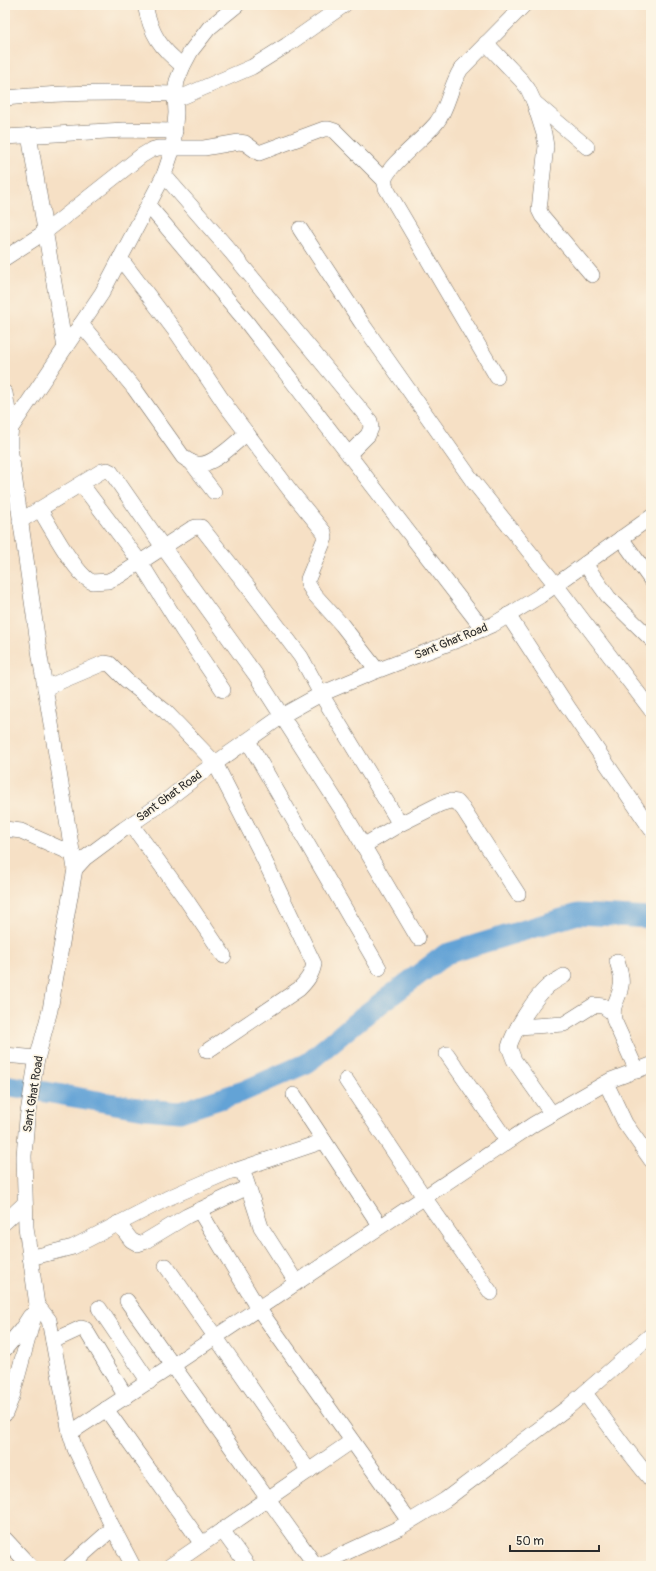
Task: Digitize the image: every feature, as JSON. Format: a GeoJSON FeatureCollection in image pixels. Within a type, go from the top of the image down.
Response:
{"type":"FeatureCollection","features":[{"type":"Feature","properties":{"kind":"street"},"geometry":{"type":"LineString","coordinates":[[144,5],[155,37],[160,46],[167,54],[183,66]]}},
{"type":"Feature","properties":{"kind":"street"},"geometry":{"type":"LineString","coordinates":[[11,428],[102,293],[164,175],[173,148],[177,81],[191,51],[209,28],[237,5]]}},
{"type":"Feature","properties":{"kind":"street"},"geometry":{"type":"LineString","coordinates":[[5,98],[61,93],[123,92],[175,97],[252,67],[287,45],[344,5]]}},
{"type":"Feature","properties":{"kind":"street"},"geometry":{"type":"LineString","coordinates":[[384,180],[388,172],[396,163],[437,122],[444,109],[454,80],[461,69],[524,5]]}},
{"type":"Feature","properties":{"kind":"street"},"geometry":{"type":"LineString","coordinates":[[486,43],[522,81],[528,89],[534,102],[546,146],[539,210],[542,216],[592,275]]}},
{"type":"Feature","properties":{"kind":"street"},"geometry":{"type":"LineString","coordinates":[[534,102],[587,147]]}},
{"type":"Feature","properties":{"kind":"street"},"geometry":{"type":"LineString","coordinates":[[5,258],[45,232],[141,156],[151,150],[204,148],[239,142],[245,143],[258,154],[315,132],[329,129],[335,131],[384,180],[386,188],[497,377]]}},
{"type":"Feature","properties":{"kind":"street"},"geometry":{"type":"LineString","coordinates":[[5,137],[124,130],[175,131]]}},
{"type":"Feature","properties":{"kind":"street"},"geometry":{"type":"LineString","coordinates":[[29,135],[66,348]]}},
{"type":"Feature","properties":{"kind":"street"},"geometry":{"type":"LineString","coordinates":[[164,175],[241,264],[370,421],[371,428],[368,435],[349,454]]}},
{"type":"Feature","properties":{"kind":"street"},"geometry":{"type":"LineString","coordinates":[[148,205],[245,320],[483,629]]}},
{"type":"Feature","properties":{"kind":"street"},"geometry":{"type":"LineString","coordinates":[[300,229],[361,322],[472,480],[556,585],[651,710]]}},
{"type":"Feature","properties":{"kind":"street"},"geometry":{"type":"LineString","coordinates":[[120,258],[179,336],[247,434],[324,532],[325,538],[319,556],[308,578],[308,584],[314,594],[342,625],[377,670]]}},
{"type":"Feature","properties":{"kind":"street"},"geometry":{"type":"LineString","coordinates":[[81,324],[134,388],[183,456],[191,462],[214,492]]}},
{"type":"Feature","properties":{"kind":"street"},"geometry":{"type":"LineString","coordinates":[[5,393],[11,428],[7,447],[75,869]]}},
{"type":"Feature","properties":{"kind":"street"},"geometry":{"type":"LineString","coordinates":[[191,462],[198,464],[213,460],[247,434]]}},
{"type":"Feature","properties":{"kind":"street"},"geometry":{"type":"LineString","coordinates":[[20,521],[102,471],[107,470],[111,472],[255,674],[363,846],[418,938]]}},
{"type":"Feature","properties":{"kind":"street"},"geometry":{"type":"LineString","coordinates":[[82,484],[140,562],[182,631],[223,690]]}},
{"type":"Feature","properties":{"kind":"street"},"geometry":{"type":"LineString","coordinates":[[40,510],[68,555],[88,580],[92,582],[108,581],[119,576],[196,527],[201,527],[301,657],[321,694],[400,824]]}},
{"type":"Feature","properties":{"kind":"street","name":"Sant Ghat Road"},"geometry":{"type":"LineString","coordinates":[[37,1305],[26,1227],[24,1156],[27,1119],[36,1061],[50,1010],[75,869],[84,858],[282,716],[321,694],[377,670],[460,639],[508,616],[556,585],[651,517]]}},
{"type":"Feature","properties":{"kind":"street"},"geometry":{"type":"LineString","coordinates":[[621,538],[651,580]]}},
{"type":"Feature","properties":{"kind":"street"},"geometry":{"type":"LineString","coordinates":[[585,564],[609,598],[651,639]]}},
{"type":"Feature","properties":{"kind":"street"},"geometry":{"type":"LineString","coordinates":[[508,616],[568,707],[649,822]]}},
{"type":"Feature","properties":{"kind":"street"},"geometry":{"type":"LineString","coordinates":[[45,688],[98,664],[110,664],[126,680],[164,711],[215,763],[259,849],[314,964],[307,981],[299,989],[207,1051]]}},
{"type":"Feature","properties":{"kind":"street"},"geometry":{"type":"LineString","coordinates":[[248,741],[379,968]]}},
{"type":"Feature","properties":{"kind":"street"},"geometry":{"type":"LineString","coordinates":[[363,846],[400,824],[440,804],[450,801],[457,802],[518,894]]}},
{"type":"Feature","properties":{"kind":"street"},"geometry":{"type":"LineString","coordinates":[[131,824],[185,898],[224,956]]}},
{"type":"Feature","properties":{"kind":"street"},"geometry":{"type":"LineString","coordinates":[[5,829],[21,831],[73,854]]}},
{"type":"Feature","properties":{"kind":"street"},"geometry":{"type":"LineString","coordinates":[[617,961],[622,986],[613,1007],[614,1020],[637,1071]]}},
{"type":"Feature","properties":{"kind":"street"},"geometry":{"type":"LineString","coordinates":[[552,1114],[514,1060],[509,1047],[510,1041],[540,994],[548,986],[564,976]]}},
{"type":"Feature","properties":{"kind":"street"},"geometry":{"type":"LineString","coordinates":[[518,1028],[564,1024],[594,1005],[603,1006],[613,1013]]}},
{"type":"Feature","properties":{"kind":"street"},"geometry":{"type":"LineString","coordinates":[[447,1054],[507,1141]]}},
{"type":"Feature","properties":{"kind":"street"},"geometry":{"type":"LineString","coordinates":[[5,1055],[36,1061]]}},
{"type":"Feature","properties":{"kind":"street"},"geometry":{"type":"LineString","coordinates":[[70,1433],[149,1382],[507,1141],[606,1083],[651,1065]]}},
{"type":"Feature","properties":{"kind":"street"},"geometry":{"type":"LineString","coordinates":[[346,1080],[491,1293]]}},
{"type":"Feature","properties":{"kind":"street"},"geometry":{"type":"LineString","coordinates":[[606,1083],[625,1123],[651,1160]]}},
{"type":"Feature","properties":{"kind":"street"},"geometry":{"type":"LineString","coordinates":[[294,1095],[380,1226]]}},
{"type":"Feature","properties":{"kind":"street"},"geometry":{"type":"LineString","coordinates":[[30,1258],[73,1247],[168,1198],[219,1175],[324,1141]]}},
{"type":"Feature","properties":{"kind":"street"},"geometry":{"type":"LineString","coordinates":[[237,1170],[244,1174],[261,1227],[296,1282]]}},
{"type":"Feature","properties":{"kind":"street"},"geometry":{"type":"LineString","coordinates":[[118,1223],[131,1240],[138,1244],[199,1210],[248,1187]]}},
{"type":"Feature","properties":{"kind":"street"},"geometry":{"type":"LineString","coordinates":[[5,1222],[25,1203]]}},
{"type":"Feature","properties":{"kind":"street"},"geometry":{"type":"LineString","coordinates":[[199,1210],[258,1308],[409,1521]]}},
{"type":"Feature","properties":{"kind":"street"},"geometry":{"type":"LineString","coordinates":[[166,1266],[309,1471]]}},
{"type":"Feature","properties":{"kind":"street"},"geometry":{"type":"LineString","coordinates":[[127,1301],[172,1366],[269,1498],[316,1566],[361,1546],[445,1500],[567,1408],[651,1335]]}},
{"type":"Feature","properties":{"kind":"street"},"geometry":{"type":"LineString","coordinates":[[37,1305],[49,1320],[70,1433],[75,1449],[133,1566]]}},
{"type":"Feature","properties":{"kind":"street"},"geometry":{"type":"LineString","coordinates":[[5,1349],[21,1330],[37,1305]]}},
{"type":"Feature","properties":{"kind":"street"},"geometry":{"type":"LineString","coordinates":[[5,1414],[12,1397],[37,1305]]}},
{"type":"Feature","properties":{"kind":"street"},"geometry":{"type":"LineString","coordinates":[[99,1308],[149,1382]]}},
{"type":"Feature","properties":{"kind":"street"},"geometry":{"type":"LineString","coordinates":[[53,1341],[78,1329],[85,1329],[126,1396]]}},
{"type":"Feature","properties":{"kind":"street"},"geometry":{"type":"LineString","coordinates":[[585,1393],[624,1446],[650,1478]]}},
{"type":"Feature","properties":{"kind":"street"},"geometry":{"type":"LineString","coordinates":[[106,1409],[202,1544]]}},
{"type":"Feature","properties":{"kind":"street"},"geometry":{"type":"LineString","coordinates":[[170,1566],[352,1441]]}},
{"type":"Feature","properties":{"kind":"street"},"geometry":{"type":"LineString","coordinates":[[70,1566],[113,1528]]}},
{"type":"Feature","properties":{"kind":"street"},"geometry":{"type":"LineString","coordinates":[[222,1530],[248,1566]]}},
{"type":"Feature","properties":{"kind":"street"},"geometry":{"type":"LineString","coordinates":[[5,1539],[30,1566]]}},
{"type":"Feature","properties":{"kind":"waterway"},"geometry":{"type":"LineString","coordinates":[[5,1085],[144,1109],[180,1112],[244,1091],[307,1063],[361,1018],[446,954],[578,914],[651,918]]}}]}
